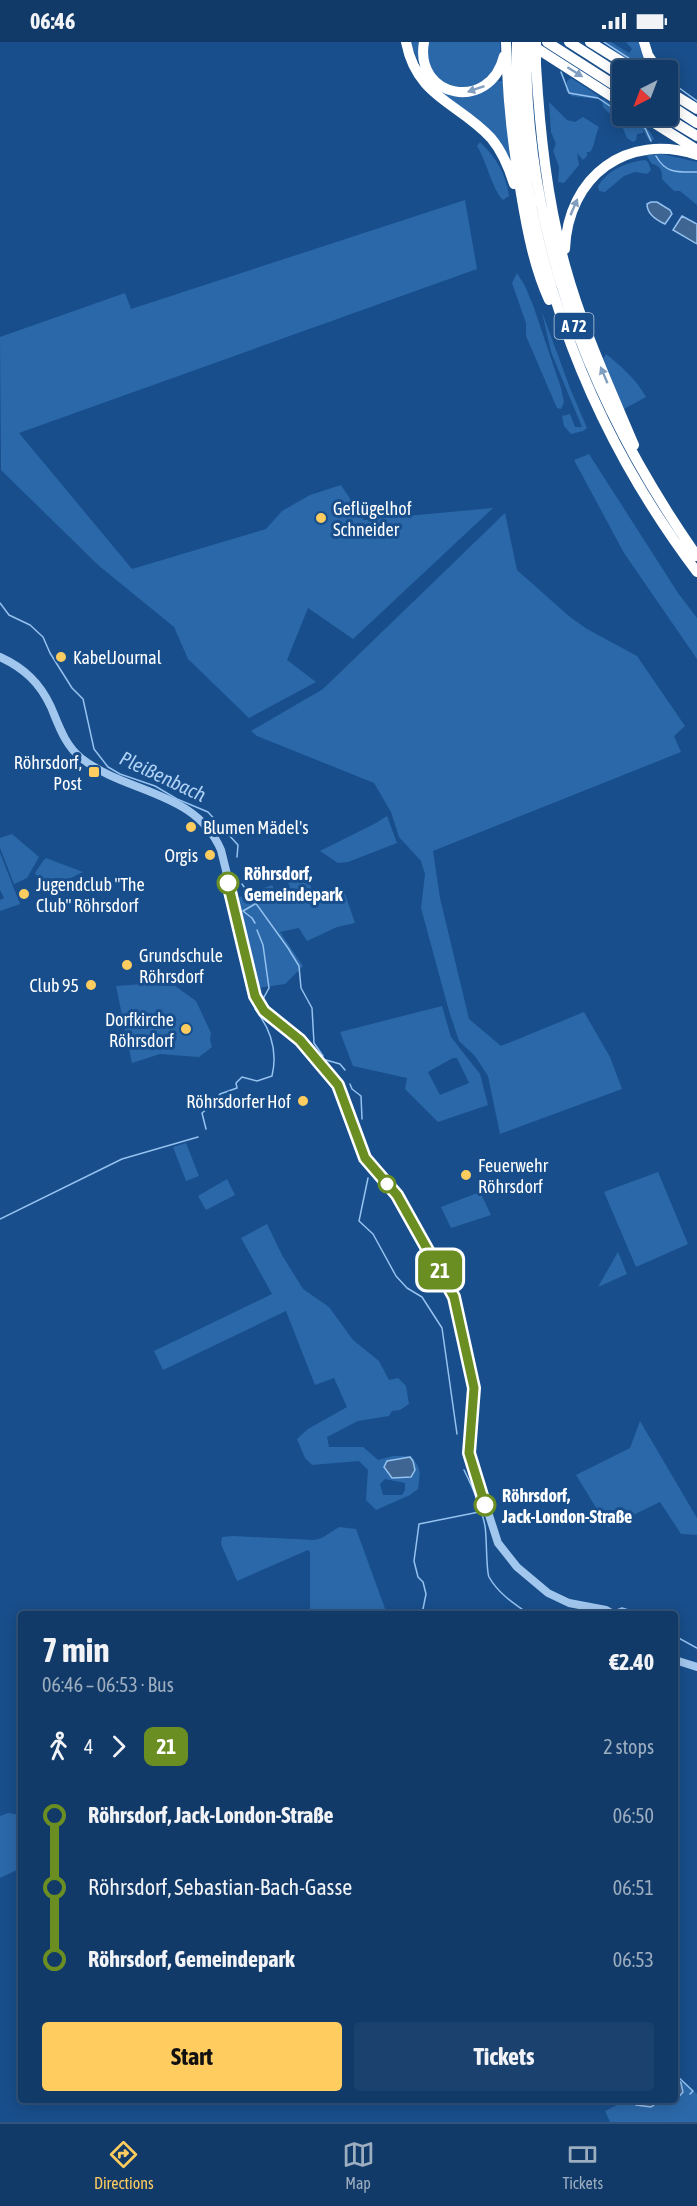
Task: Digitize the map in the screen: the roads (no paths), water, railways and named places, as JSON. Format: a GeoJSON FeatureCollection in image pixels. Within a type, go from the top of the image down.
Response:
{"type":"FeatureCollection","features":[{"type":"Feature","properties":{"kind":"highway"},"geometry":{"type":"LineString","coordinates":[[406,42],[417,74],[428,87],[492,140],[506,162],[523,209]]}},
{"type":"Feature","properties":{"kind":"highway"},"geometry":{"type":"LineString","coordinates":[[424,42],[424,62],[432,78],[446,89],[465,93],[482,88],[497,74],[514,48]]}},
{"type":"Feature","properties":{"kind":"highway"},"geometry":{"type":"LineString","coordinates":[[527,42],[612,97]]}},
{"type":"Feature","properties":{"kind":"highway","name":"A 72"},"geometry":{"type":"LineString","coordinates":[[514,48],[527,42]]}},
{"type":"Feature","properties":{"kind":"highway"},"geometry":{"type":"LineString","coordinates":[[536,42],[542,147],[565,264],[586,330],[634,447],[640,469]]}},
{"type":"Feature","properties":{"kind":"highway"},"geometry":{"type":"LineString","coordinates":[[547,42],[612,84]]}},
{"type":"Feature","properties":{"kind":"highway"},"geometry":{"type":"LineString","coordinates":[[569,42],[612,70]]}},
{"type":"Feature","properties":{"kind":"highway"},"geometry":{"type":"LineString","coordinates":[[590,42],[619,60]]}},
{"type":"Feature","properties":{"kind":"highway"},"geometry":{"type":"LineString","coordinates":[[644,42],[651,60]]}},
{"type":"Feature","properties":{"kind":"highway"},"geometry":{"type":"LineString","coordinates":[[514,48],[512,138],[523,209],[540,277],[566,333]]}},
{"type":"Feature","properties":{"kind":"highway","name":"A 72"},"geometry":{"type":"LineString","coordinates":[[514,48],[531,200],[542,250],[566,333],[601,416],[627,464],[670,534],[697,572]]}},
{"type":"Feature","properties":{"kind":"highway","name":"A 72"},"geometry":{"type":"LineString","coordinates":[[514,48],[551,247],[574,324],[593,375],[619,431],[640,469],[697,556]]}},
{"type":"Feature","properties":{"kind":"highway"},"geometry":{"type":"LineString","coordinates":[[678,95],[682,100]]}},
{"type":"Feature","properties":{"kind":"highway"},"geometry":{"type":"LineString","coordinates":[[678,97],[697,110]]}},
{"type":"Feature","properties":{"kind":"highway"},"geometry":{"type":"LineString","coordinates":[[678,111],[697,123]]}},
{"type":"Feature","properties":{"kind":"highway"},"geometry":{"type":"LineString","coordinates":[[678,124],[697,136]]}},
{"type":"Feature","properties":{"kind":"highway"},"geometry":{"type":"LineString","coordinates":[[659,126],[697,150]]}},
{"type":"Feature","properties":{"kind":"highway"},"geometry":{"type":"LineString","coordinates":[[565,264],[566,233],[574,206],[590,180],[600,170],[614,161],[645,149],[674,149],[697,155]]}},
{"type":"Feature","properties":{"kind":"street"},"geometry":{"type":"LineString","coordinates":[[0,657],[21,668],[38,684],[51,706],[63,736],[80,757],[100,771],[159,795],[189,811],[209,828],[215,837],[255,996],[259,1004],[269,1016],[300,1040],[338,1085],[365,1158],[397,1195],[454,1297],[474,1388],[469,1453],[498,1544],[517,1567],[548,1593],[569,1603],[605,1611]]}},
{"type":"Feature","properties":{"kind":"street"},"geometry":{"type":"LineString","coordinates":[[678,1661],[697,1667]]}},
{"type":"Feature","properties":{"kind":"waterway"},"geometry":{"type":"LineString","coordinates":[[604,42],[632,60]]}},
{"type":"Feature","properties":{"kind":"waterway"},"geometry":{"type":"LineString","coordinates":[[561,72],[569,93],[598,98],[612,107]]}},
{"type":"Feature","properties":{"kind":"waterway"},"geometry":{"type":"LineString","coordinates":[[678,87],[697,101]]}},
{"type":"Feature","properties":{"kind":"waterway"},"geometry":{"type":"LineString","coordinates":[[642,126],[651,141]]}},
{"type":"Feature","properties":{"kind":"waterway"},"geometry":{"type":"LineString","coordinates":[[656,156],[664,166],[673,171],[697,172]]}},
{"type":"Feature","properties":{"kind":"waterway","name":"Pleißenbach"},"geometry":{"type":"LineString","coordinates":[[0,603],[9,615],[30,625],[43,637],[50,653],[72,688],[83,699],[94,749],[108,767],[120,774],[155,786],[177,799],[208,812],[238,845],[237,857]]}},
{"type":"Feature","properties":{"kind":"waterway","name":"Pleißenbach"},"geometry":{"type":"LineString","coordinates":[[242,884],[299,966],[301,988],[312,1008],[314,1043],[323,1056]]}},
{"type":"Feature","properties":{"kind":"waterway"},"geometry":{"type":"LineString","coordinates":[[255,904],[243,911],[255,923]]}},
{"type":"Feature","properties":{"kind":"waterway"},"geometry":{"type":"LineString","coordinates":[[257,930],[263,945],[269,988],[263,999]]}},
{"type":"Feature","properties":{"kind":"waterway"},"geometry":{"type":"LineString","coordinates":[[206,1129],[202,1113],[220,1094],[237,1088],[236,1083],[242,1077],[257,1081],[272,1076],[274,1058],[269,1032],[255,1009]]}},
{"type":"Feature","properties":{"kind":"waterway","name":"Pleißenbach"},"geometry":{"type":"LineString","coordinates":[[326,1060],[340,1064],[345,1070]]}},
{"type":"Feature","properties":{"kind":"waterway","name":"Pleißenbach"},"geometry":{"type":"LineString","coordinates":[[350,1084],[352,1089],[361,1096],[362,1119]]}},
{"type":"Feature","properties":{"kind":"waterway"},"geometry":{"type":"LineString","coordinates":[[0,1219],[122,1159],[198,1137]]}},
{"type":"Feature","properties":{"kind":"waterway","name":"Pleißenbach"},"geometry":{"type":"LineString","coordinates":[[368,1178],[359,1221],[373,1234],[396,1276],[407,1288],[422,1297],[442,1328],[457,1434]]}},
{"type":"Feature","properties":{"kind":"waterway","name":"Pleißenbach"},"geometry":{"type":"LineString","coordinates":[[464,1470],[476,1497],[486,1531],[489,1577],[502,1593],[525,1611]]}},
{"type":"Feature","properties":{"kind":"waterway"},"geometry":{"type":"LineString","coordinates":[[423,1611],[426,1594],[414,1561],[419,1524],[479,1512]]}},
{"type":"Feature","properties":{"kind":"waterway","name":"Pleißenbach"},"geometry":{"type":"LineString","coordinates":[[614,1611],[622,1608],[632,1611]]}},
{"type":"Feature","properties":{"kind":"waterway","name":"Pleißenbach"},"geometry":{"type":"LineString","coordinates":[[678,1638],[697,1648]]}},
{"type":"Feature","properties":{"kind":"waterway"},"geometry":{"type":"LineString","coordinates":[[678,2077],[693,2091],[690,2094]]}},
{"type":"Feature","properties":{"kind":"place","name":"Geflügelhof Schneider"},"geometry":{"type":"Point","coordinates":[321,518]}},
{"type":"Feature","properties":{"kind":"place","name":"KabelJournal"},"geometry":{"type":"Point","coordinates":[61,657]}},
{"type":"Feature","properties":{"kind":"place","name":"Röhrsdorf, Post"},"geometry":{"type":"Point","coordinates":[94,772]}},
{"type":"Feature","properties":{"kind":"place","name":"Blumen Mädel's"},"geometry":{"type":"Point","coordinates":[191,827]}},
{"type":"Feature","properties":{"kind":"place","name":"Orgis"},"geometry":{"type":"Point","coordinates":[210,855]}},
{"type":"Feature","properties":{"kind":"place","name":"Röhrsdorf, Gemeindepark"},"geometry":{"type":"Point","coordinates":[228,883]}},
{"type":"Feature","properties":{"kind":"place","name":"Jugendclub \"The Club\" Röhrsdorf"},"geometry":{"type":"Point","coordinates":[24,894]}},
{"type":"Feature","properties":{"kind":"place","name":"Grundschule Röhrsdorf"},"geometry":{"type":"Point","coordinates":[127,965]}},
{"type":"Feature","properties":{"kind":"place","name":"Club 95"},"geometry":{"type":"Point","coordinates":[91,985]}},
{"type":"Feature","properties":{"kind":"place","name":"Dorfkirche Röhrsdorf"},"geometry":{"type":"Point","coordinates":[186,1029]}},
{"type":"Feature","properties":{"kind":"place","name":"Röhrsdorfer Hof"},"geometry":{"type":"Point","coordinates":[303,1101]}},
{"type":"Feature","properties":{"kind":"place","name":"Feuerwehr Röhrsdorf"},"geometry":{"type":"Point","coordinates":[466,1175]}},
{"type":"Feature","properties":{"kind":"place","name":"Röhrsdorf, Jack-London-Straße"},"geometry":{"type":"Point","coordinates":[485,1505]}}]}
